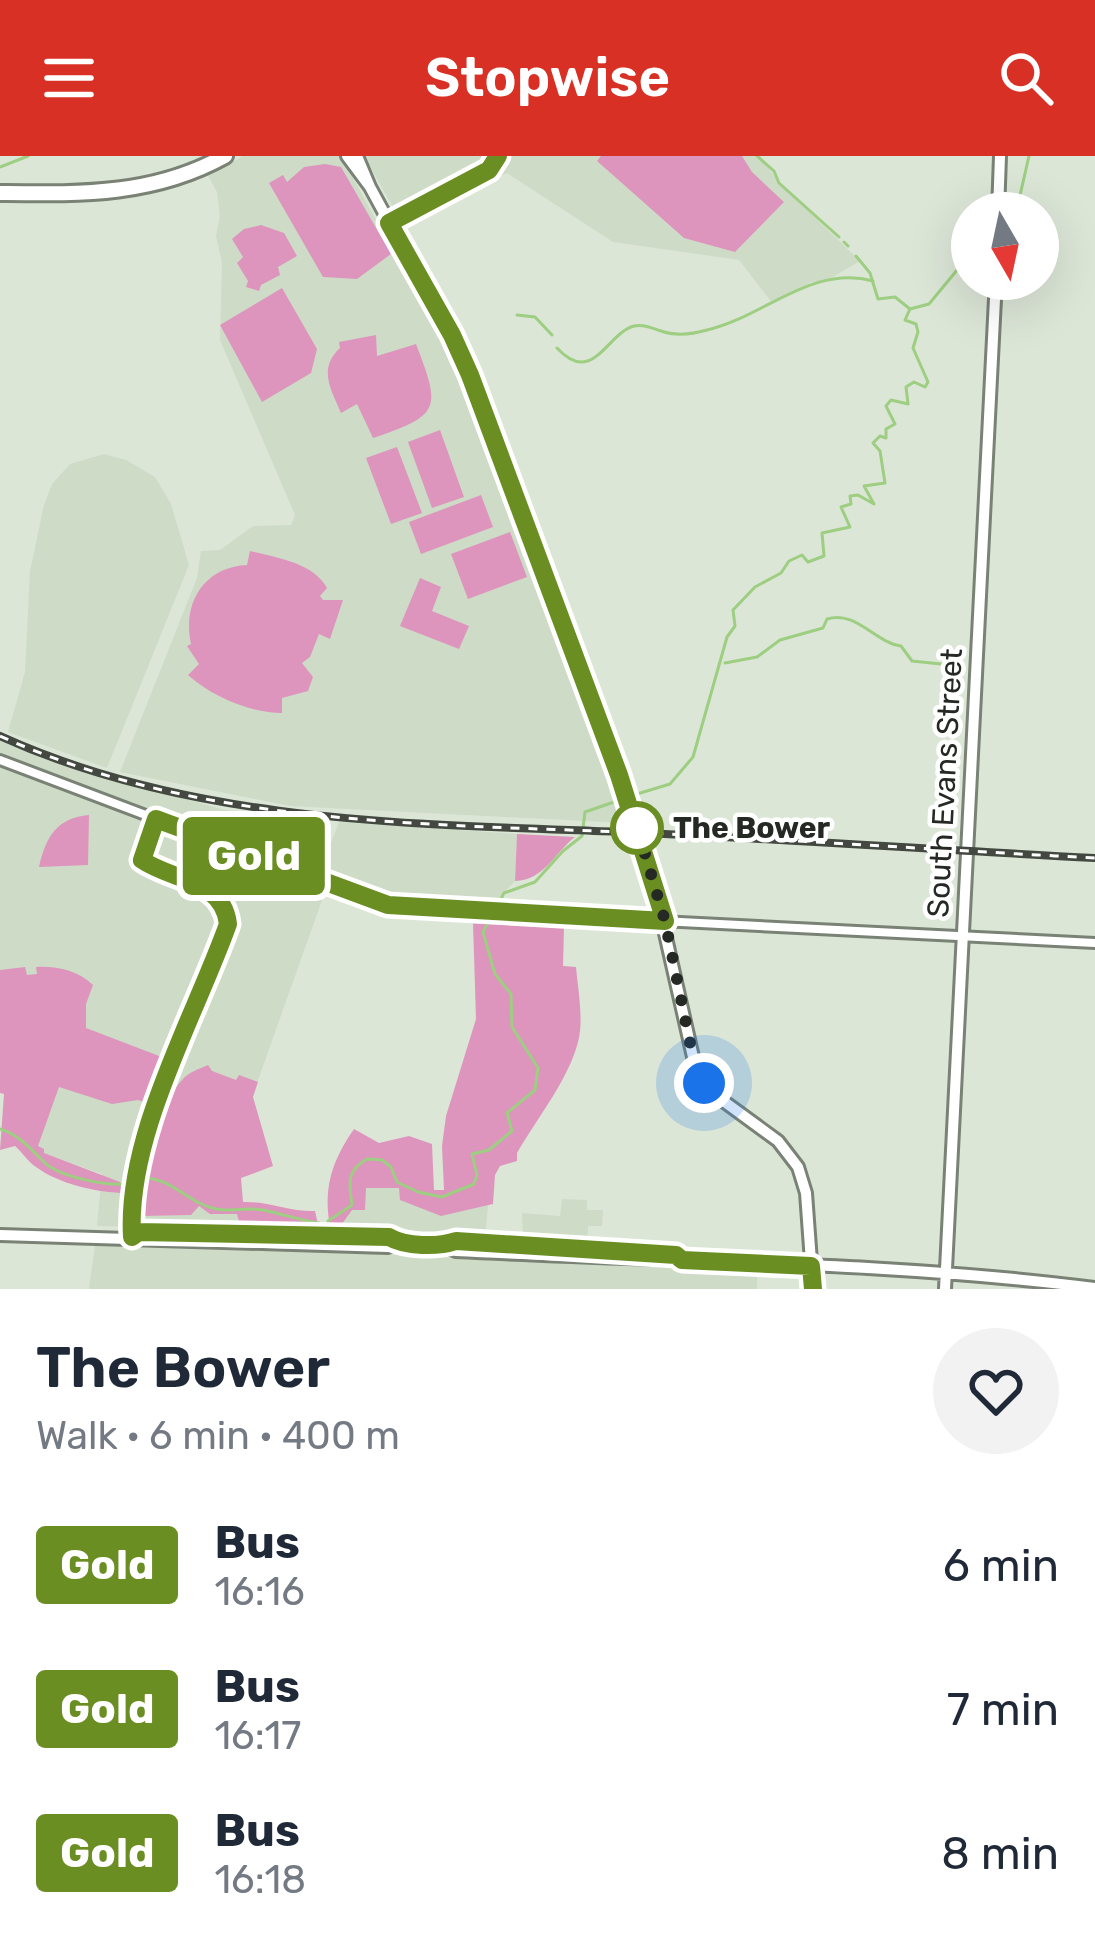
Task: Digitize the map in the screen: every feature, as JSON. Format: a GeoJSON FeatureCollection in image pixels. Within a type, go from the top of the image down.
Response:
{"type":"FeatureCollection","features":[{"type":"Feature","properties":{"kind":"highway"},"geometry":{"type":"LineString","coordinates":[[0,193],[88,194],[142,188],[225,156]]}},
{"type":"Feature","properties":{"kind":"main road"},"geometry":{"type":"LineString","coordinates":[[347,156],[370,187]]}},
{"type":"Feature","properties":{"kind":"main road"},"geometry":{"type":"LineString","coordinates":[[357,156],[460,353],[607,744],[665,921],[693,1057],[711,1092],[778,1141],[794,1159],[806,1193],[813,1289]]}},
{"type":"Feature","properties":{"kind":"main road"},"geometry":{"type":"LineString","coordinates":[[999,192],[1000,156]]}},
{"type":"Feature","properties":{"kind":"main road","name":"South Evans Street"},"geometry":{"type":"LineString","coordinates":[[945,1289],[995,300]]}},
{"type":"Feature","properties":{"kind":"main road"},"geometry":{"type":"LineString","coordinates":[[0,1234],[389,1237],[398,1243],[456,1241],[676,1255],[682,1260]]}},
{"type":"Feature","properties":{"kind":"main road"},"geometry":{"type":"LineString","coordinates":[[444,1245],[456,1251],[811,1266],[1095,1288]]}},
{"type":"Feature","properties":{"kind":"main road"},"geometry":{"type":"LineString","coordinates":[[530,1255],[533,1250],[558,1248]]}},
{"type":"Feature","properties":{"kind":"street"},"geometry":{"type":"LineString","coordinates":[[0,760],[377,902],[484,912],[1095,943]]}},
{"type":"Feature","properties":{"kind":"shaded area"},"geometry":{"type":"Polygon","coordinates":[[[243,156],[341,156],[458,369],[626,823],[290,806],[120,772],[197,578],[201,551],[220,550],[253,526],[291,525],[295,515],[220,340],[222,263],[216,236],[220,216],[217,192],[205,170],[215,172],[243,156]]]}},
{"type":"Feature","properties":{"kind":"shaded area"},"geometry":{"type":"Polygon","coordinates":[[[364,156],[760,156],[779,183],[860,261],[773,304],[739,260],[613,242],[507,173],[403,225],[364,156]]]}},
{"type":"Feature","properties":{"kind":"shaded area"},"geometry":{"type":"Polygon","coordinates":[[[601,156],[742,156],[784,202],[735,252],[684,238],[597,161],[601,156]]]}},
{"type":"Feature","properties":{"kind":"shaded area"},"geometry":{"type":"Polygon","coordinates":[[[304,167],[341,167],[391,254],[357,279],[323,277],[269,183],[283,175],[287,182],[304,167]]]}},
{"type":"Feature","properties":{"kind":"shaded area"},"geometry":{"type":"Polygon","coordinates":[[[261,225],[284,233],[297,256],[278,267],[280,275],[259,291],[246,287],[248,281],[237,263],[243,257],[232,239],[244,229],[261,225]]]}},
{"type":"Feature","properties":{"kind":"shaded area"},"geometry":{"type":"Polygon","coordinates":[[[282,288],[317,349],[311,373],[262,402],[220,325],[282,288]]]}},
{"type":"Feature","properties":{"kind":"shaded area"},"geometry":{"type":"Polygon","coordinates":[[[376,335],[377,356],[416,344],[431,396],[429,407],[412,423],[373,438],[357,404],[341,413],[328,372],[339,342],[376,335]]]}},
{"type":"Feature","properties":{"kind":"shaded area"},"geometry":{"type":"Polygon","coordinates":[[[440,430],[464,497],[432,508],[408,442],[440,430]]]}},
{"type":"Feature","properties":{"kind":"shaded area"},"geometry":{"type":"Polygon","coordinates":[[[397,447],[422,513],[391,524],[366,458],[397,447]]]}},
{"type":"Feature","properties":{"kind":"shaded area"},"geometry":{"type":"Polygon","coordinates":[[[104,454],[155,477],[171,504],[189,565],[107,768],[8,732],[25,672],[30,571],[44,505],[52,484],[70,464],[104,454]]]}},
{"type":"Feature","properties":{"kind":"shaded area"},"geometry":{"type":"Polygon","coordinates":[[[481,495],[493,527],[421,554],[409,522],[481,495]]]}},
{"type":"Feature","properties":{"kind":"shaded area"},"geometry":{"type":"Polygon","coordinates":[[[510,532],[527,577],[468,599],[451,554],[510,532]]]}},
{"type":"Feature","properties":{"kind":"shaded area"},"geometry":{"type":"Polygon","coordinates":[[[250,551],[304,567],[327,588],[320,596],[323,600],[343,600],[330,639],[319,634],[310,657],[302,663],[313,677],[308,691],[282,698],[282,713],[232,702],[188,675],[199,664],[187,646],[191,644],[193,602],[219,572],[247,565],[250,551]]]}},
{"type":"Feature","properties":{"kind":"shaded area"},"geometry":{"type":"Polygon","coordinates":[[[420,578],[441,587],[432,611],[469,626],[459,649],[400,626],[420,578]]]}},
{"type":"Feature","properties":{"kind":"shaded area"},"geometry":{"type":"Polygon","coordinates":[[[0,740],[42,757],[221,809],[299,822],[314,848],[306,871],[0,755],[0,740]]]}},
{"type":"Feature","properties":{"kind":"shaded area"},"geometry":{"type":"Polygon","coordinates":[[[0,767],[326,889],[220,1187],[236,1190],[241,1229],[97,1226],[102,1174],[37,1147],[59,1087],[0,1004],[0,767]]]}},
{"type":"Feature","properties":{"kind":"shaded area"},"geometry":{"type":"Polygon","coordinates":[[[89,815],[88,865],[39,867],[55,830],[89,815]]]}},
{"type":"Feature","properties":{"kind":"shaded area"},"geometry":{"type":"Polygon","coordinates":[[[339,822],[517,834],[515,881],[492,905],[420,904],[376,897],[319,875],[339,822]]]}},
{"type":"Feature","properties":{"kind":"shaded area"},"geometry":{"type":"Polygon","coordinates":[[[517,834],[575,837],[542,871],[515,881],[517,834]]]}},
{"type":"Feature","properties":{"kind":"shaded area"},"geometry":{"type":"Polygon","coordinates":[[[473,923],[564,928],[563,966],[576,967],[581,1015],[568,1069],[517,1153],[517,1161],[500,1166],[495,1175],[493,1204],[441,1216],[400,1200],[399,1188],[366,1188],[365,1210],[352,1210],[331,1231],[330,1177],[354,1129],[379,1143],[409,1136],[432,1144],[434,1190],[444,1190],[446,1116],[476,1019],[473,923]]]}},
{"type":"Feature","properties":{"kind":"shaded area"},"geometry":{"type":"Polygon","coordinates":[[[25,967],[27,975],[37,974],[36,967],[52,967],[87,980],[93,985],[86,1004],[86,1028],[167,1059],[150,1104],[138,1100],[112,1104],[59,1087],[38,1146],[44,1153],[120,1182],[123,1193],[89,1189],[45,1173],[15,1146],[0,1150],[4,1094],[0,1093],[0,970],[25,967]]]}},
{"type":"Feature","properties":{"kind":"shaded area"},"geometry":{"type":"Polygon","coordinates":[[[208,1065],[236,1080],[239,1075],[258,1082],[253,1097],[273,1166],[241,1178],[243,1202],[315,1211],[319,1229],[241,1229],[237,1214],[210,1214],[199,1206],[191,1215],[140,1216],[148,1164],[166,1106],[185,1077],[208,1065]]]}},
{"type":"Feature","properties":{"kind":"shaded area"},"geometry":{"type":"Polygon","coordinates":[[[365,1188],[400,1188],[441,1215],[488,1205],[485,1239],[331,1231],[339,1228],[365,1188]]]}},
{"type":"Feature","properties":{"kind":"shaded area"},"geometry":{"type":"Polygon","coordinates":[[[562,1199],[587,1200],[587,1210],[603,1210],[602,1226],[588,1226],[587,1245],[523,1239],[522,1213],[560,1216],[562,1199]]]}},
{"type":"Feature","properties":{"kind":"shaded area"},"geometry":{"type":"Polygon","coordinates":[[[95,1245],[757,1272],[757,1289],[89,1289],[95,1245]]]}},
{"type":"Feature","properties":{"kind":"waterway"},"geometry":{"type":"LineString","coordinates":[[0,167],[28,156]]}},
{"type":"Feature","properties":{"kind":"waterway"},"geometry":{"type":"LineString","coordinates":[[757,156],[774,171],[779,183],[839,237]]}},
{"type":"Feature","properties":{"kind":"waterway"},"geometry":{"type":"LineString","coordinates":[[1021,192],[1029,156]]}},
{"type":"Feature","properties":{"kind":"waterway"},"geometry":{"type":"LineString","coordinates":[[844,242],[848,246]]}},
{"type":"Feature","properties":{"kind":"waterway"},"geometry":{"type":"LineString","coordinates":[[856,256],[870,273],[878,299],[895,297],[910,309]]}},
{"type":"Feature","properties":{"kind":"waterway"},"geometry":{"type":"LineString","coordinates":[[637,794],[670,784],[693,757],[727,637],[735,626],[733,610],[755,587],[781,573],[789,561],[802,555],[808,562],[824,556],[822,533],[850,527],[841,507],[851,504],[850,496],[874,504],[864,486],[885,483],[880,451],[873,443],[880,436],[886,438],[886,429],[895,424],[886,406],[891,400],[908,404],[906,387],[914,382],[925,387],[928,382],[913,348],[916,324],[905,320],[910,309],[929,304],[951,277]]}},
{"type":"Feature","properties":{"kind":"waterway"},"geometry":{"type":"LineString","coordinates":[[557,348],[570,359],[590,360],[634,326],[672,334],[696,333],[829,280],[873,281]]}},
{"type":"Feature","properties":{"kind":"waterway"},"geometry":{"type":"LineString","coordinates":[[517,315],[535,317],[552,335]]}},
{"type":"Feature","properties":{"kind":"waterway"},"geometry":{"type":"LineString","coordinates":[[725,663],[757,657],[780,640],[823,628],[827,619],[837,617],[901,646],[912,661],[960,666]]}},
{"type":"Feature","properties":{"kind":"waterway"},"geometry":{"type":"LineString","coordinates":[[328,1221],[352,1205],[350,1178],[367,1159],[382,1160],[397,1182],[442,1197],[474,1184],[472,1154],[489,1150],[512,1131],[507,1113],[535,1090],[538,1068],[512,1027],[511,994],[495,974],[483,932],[504,893],[535,882],[582,836],[585,812],[617,801]]}},
{"type":"Feature","properties":{"kind":"waterway"},"geometry":{"type":"LineString","coordinates":[[0,1129],[19,1138],[60,1172],[95,1182],[127,1184]]}},
{"type":"Feature","properties":{"kind":"waterway"},"geometry":{"type":"LineString","coordinates":[[146,1178],[216,1209],[258,1209],[319,1223]]}},
{"type":"Feature","properties":{"kind":"railway"},"geometry":{"type":"LineString","coordinates":[[0,736],[74,765],[150,787],[306,814],[1095,858]]}},
{"type":"Feature","properties":{"kind":"bus line","name":"Gold"},"geometry":{"type":"LineString","coordinates":[[498,156],[489,170],[389,223],[470,375],[619,775],[665,921],[388,905],[156,819],[142,860],[209,888],[227,913],[228,924],[144,1140],[131,1203],[132,1237],[139,1232],[389,1237],[398,1243],[456,1241],[676,1255],[682,1260],[811,1266],[813,1289]]}},
{"type":"Feature","properties":{"kind":"place","name":"The Bower"},"geometry":{"type":"Point","coordinates":[637,828]}},
{"type":"Feature","properties":{"kind":"route"},"geometry":{"type":"LineString","coordinates":[[637,828],[635,820],[665,921],[693,1057],[704,1083]]}}]}
